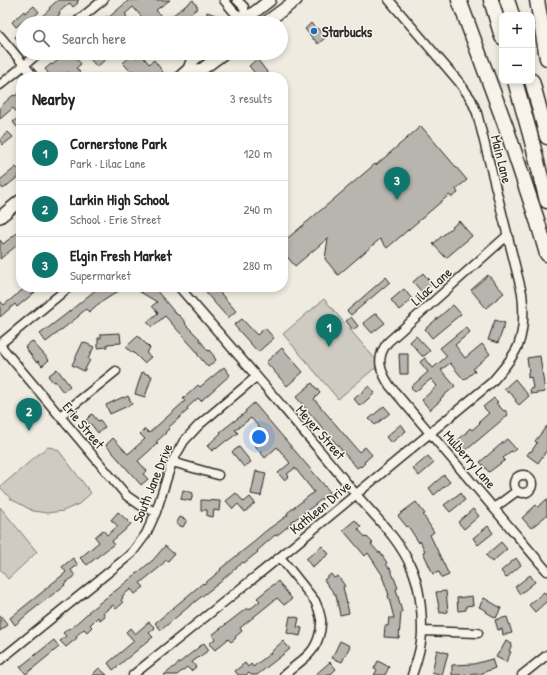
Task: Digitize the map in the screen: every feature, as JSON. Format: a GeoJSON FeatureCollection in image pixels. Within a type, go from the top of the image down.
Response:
{"type":"FeatureCollection","features":[{"type":"Feature","properties":{"kind":"highway"},"geometry":{"type":"LineString","coordinates":[[459,0],[506,127],[547,254]]}},
{"type":"Feature","properties":{"kind":"highway"},"geometry":{"type":"LineString","coordinates":[[491,0],[499,27]]}},
{"type":"Feature","properties":{"kind":"highway"},"geometry":{"type":"LineString","coordinates":[[507,0],[511,12]]}},
{"type":"Feature","properties":{"kind":"highway"},"geometry":{"type":"LineString","coordinates":[[537,0],[547,58]]}},
{"type":"Feature","properties":{"kind":"highway"},"geometry":{"type":"LineString","coordinates":[[516,84],[547,201]]}},
{"type":"Feature","properties":{"kind":"highway"},"geometry":{"type":"LineString","coordinates":[[533,84],[547,137]]}},
{"type":"Feature","properties":{"kind":"main road"},"geometry":{"type":"LineString","coordinates":[[249,16],[270,0]]}},
{"type":"Feature","properties":{"kind":"main road"},"geometry":{"type":"LineString","coordinates":[[274,16],[296,0]]}},
{"type":"Feature","properties":{"kind":"main road"},"geometry":{"type":"LineString","coordinates":[[186,72],[189,69],[193,60]]}},
{"type":"Feature","properties":{"kind":"main road"},"geometry":{"type":"LineString","coordinates":[[189,69],[201,70],[215,60]]}},
{"type":"Feature","properties":{"kind":"main road"},"geometry":{"type":"LineString","coordinates":[[0,217],[16,204]]}},
{"type":"Feature","properties":{"kind":"street"},"geometry":{"type":"LineString","coordinates":[[84,16],[103,0]]}},
{"type":"Feature","properties":{"kind":"street"},"geometry":{"type":"LineString","coordinates":[[224,0],[238,16]]}},
{"type":"Feature","properties":{"kind":"street"},"geometry":{"type":"LineString","coordinates":[[237,0],[244,7],[243,16]]}},
{"type":"Feature","properties":{"kind":"street","name":"Main Lane"},"geometry":{"type":"LineString","coordinates":[[389,0],[459,82],[471,99],[477,113],[522,293],[522,328],[520,341],[516,350]]}},
{"type":"Feature","properties":{"kind":"street"},"geometry":{"type":"LineString","coordinates":[[0,36],[16,55]]}},
{"type":"Feature","properties":{"kind":"street"},"geometry":{"type":"LineString","coordinates":[[20,60],[30,72]]}},
{"type":"Feature","properties":{"kind":"street"},"geometry":{"type":"LineString","coordinates":[[0,85],[30,60]]}},
{"type":"Feature","properties":{"kind":"street","name":"Lilac Lane"},"geometry":{"type":"LineString","coordinates":[[380,361],[382,351],[388,342],[508,235]]}},
{"type":"Feature","properties":{"kind":"street"},"geometry":{"type":"LineString","coordinates":[[0,344],[63,292]]}},
{"type":"Feature","properties":{"kind":"street","name":"Meyer Street"},"geometry":{"type":"LineString","coordinates":[[183,292],[398,543],[412,568],[419,591],[422,631],[417,659],[412,675]]}},
{"type":"Feature","properties":{"kind":"street","name":"Erie Street"},"geometry":{"type":"LineString","coordinates":[[0,344],[127,496],[140,505],[156,512]]}},
{"type":"Feature","properties":{"kind":"street","name":"Kathleen Drive"},"geometry":{"type":"LineString","coordinates":[[133,675],[280,557],[492,382],[516,350]]}},
{"type":"Feature","properties":{"kind":"street","name":"Mulberry Lane"},"geometry":{"type":"LineString","coordinates":[[380,361],[382,373],[390,386],[547,571]]}},
{"type":"Feature","properties":{"kind":"street"},"geometry":{"type":"LineString","coordinates":[[60,416],[116,371]]}},
{"type":"Feature","properties":{"kind":"street","name":"South Jane Drive"},"geometry":{"type":"LineString","coordinates":[[0,660],[131,554],[146,534],[156,512],[172,462],[184,441],[191,432],[256,377]]}},
{"type":"Feature","properties":{"kind":"street"},"geometry":{"type":"LineString","coordinates":[[172,462],[218,475]]}},
{"type":"Feature","properties":{"kind":"street"},"geometry":{"type":"LineString","coordinates":[[494,508],[517,491]]}},
{"type":"Feature","properties":{"kind":"street"},"geometry":{"type":"LineString","coordinates":[[280,557],[315,601],[319,609],[321,620],[320,630],[314,647],[310,653],[284,675]]}},
{"type":"Feature","properties":{"kind":"street"},"geometry":{"type":"LineString","coordinates":[[422,631],[478,633]]}},
{"type":"Feature","properties":{"kind":"street"},"geometry":{"type":"LineString","coordinates":[[522,675],[547,655]]}},
{"type":"Feature","properties":{"kind":"shaded area"},"geometry":{"type":"Polygon","coordinates":[[[324,299],[376,360],[376,367],[338,399],[283,334],[324,299]]]}},
{"type":"Feature","properties":{"kind":"shaded area"},"geometry":{"type":"Polygon","coordinates":[[[48,447],[59,451],[91,493],[79,504],[63,511],[47,513],[33,511],[11,499],[0,487],[48,447]]]}},
{"type":"Feature","properties":{"kind":"shaded area"},"geometry":{"type":"Polygon","coordinates":[[[0,507],[37,552],[8,579],[0,569],[0,507]]]}},
{"type":"Feature","properties":{"kind":"building"},"geometry":{"type":"Polygon","coordinates":[[[58,0],[79,0],[73,7],[70,3],[59,12],[60,14],[58,16],[42,16],[50,9],[49,8],[58,0]]]}},
{"type":"Feature","properties":{"kind":"building"},"geometry":{"type":"Polygon","coordinates":[[[129,0],[170,0],[156,10],[161,16],[141,16],[133,7],[125,14],[127,16],[110,16],[129,0]]]}},
{"type":"Feature","properties":{"kind":"building"},"geometry":{"type":"Polygon","coordinates":[[[193,0],[198,8],[187,16],[172,16],[193,0]]]}},
{"type":"Feature","properties":{"kind":"building"},"geometry":{"type":"Polygon","coordinates":[[[34,6],[39,12],[35,16],[19,16],[24,11],[25,13],[34,6]]]}},
{"type":"Feature","properties":{"kind":"building"},"geometry":{"type":"Polygon","coordinates":[[[207,12],[218,16],[206,16],[207,12]]]}},
{"type":"Feature","properties":{"kind":"building"},"geometry":{"type":"Polygon","coordinates":[[[16,18],[16,27],[12,22],[16,18]]]}},
{"type":"Feature","properties":{"kind":"building","name":"Starbucks"},"geometry":{"type":"Polygon","coordinates":[[[311,23],[323,34],[322,35],[325,38],[318,44],[305,29],[311,23]]]}},
{"type":"Feature","properties":{"kind":"building"},"geometry":{"type":"Polygon","coordinates":[[[58,60],[78,60],[81,64],[76,68],[80,72],[47,72],[45,69],[51,64],[52,65],[58,60]]]}},
{"type":"Feature","properties":{"kind":"building"},"geometry":{"type":"Polygon","coordinates":[[[91,60],[105,60],[97,67],[91,60]]]}},
{"type":"Feature","properties":{"kind":"building"},"geometry":{"type":"Polygon","coordinates":[[[126,60],[146,60],[149,64],[154,60],[163,72],[134,72],[133,70],[131,72],[123,63],[126,60]]]}},
{"type":"Feature","properties":{"kind":"building"},"geometry":{"type":"Polygon","coordinates":[[[258,60],[267,72],[254,72],[249,66],[258,60]]]}},
{"type":"Feature","properties":{"kind":"building"},"geometry":{"type":"Polygon","coordinates":[[[16,95],[16,111],[13,108],[0,119],[0,107],[12,96],[16,95]]]}},
{"type":"Feature","properties":{"kind":"building"},"geometry":{"type":"Polygon","coordinates":[[[421,126],[467,180],[456,189],[458,193],[452,197],[449,195],[387,248],[380,239],[338,275],[325,259],[328,238],[295,266],[288,258],[288,238],[375,164],[376,165],[421,126]]]}},
{"type":"Feature","properties":{"kind":"building"},"geometry":{"type":"Polygon","coordinates":[[[8,132],[13,137],[3,145],[0,139],[8,132]]]}},
{"type":"Feature","properties":{"kind":"building"},"geometry":{"type":"Polygon","coordinates":[[[16,167],[16,178],[3,189],[0,185],[0,180],[16,167]]]}},
{"type":"Feature","properties":{"kind":"building"},"geometry":{"type":"Polygon","coordinates":[[[459,221],[472,236],[446,258],[433,244],[459,221]]]}},
{"type":"Feature","properties":{"kind":"building"},"geometry":{"type":"Polygon","coordinates":[[[16,234],[16,246],[0,259],[0,240],[3,244],[16,234]]]}},
{"type":"Feature","properties":{"kind":"building"},"geometry":{"type":"Polygon","coordinates":[[[423,273],[432,284],[423,293],[413,282],[423,273]]]}},
{"type":"Feature","properties":{"kind":"building"},"geometry":{"type":"Polygon","coordinates":[[[488,275],[504,293],[486,308],[471,290],[488,275]]]}},
{"type":"Feature","properties":{"kind":"building"},"geometry":{"type":"Polygon","coordinates":[[[386,277],[390,282],[351,315],[347,311],[386,277]]]}},
{"type":"Feature","properties":{"kind":"building"},"geometry":{"type":"Polygon","coordinates":[[[404,289],[412,299],[399,310],[391,300],[404,289]]]}},
{"type":"Feature","properties":{"kind":"building"},"geometry":{"type":"Polygon","coordinates":[[[20,292],[35,292],[17,307],[15,304],[0,317],[0,301],[4,305],[20,292]]]}},
{"type":"Feature","properties":{"kind":"building"},"geometry":{"type":"Polygon","coordinates":[[[93,292],[117,292],[89,312],[86,309],[46,342],[40,334],[93,292]]]}},
{"type":"Feature","properties":{"kind":"building"},"geometry":{"type":"Polygon","coordinates":[[[140,292],[158,292],[200,339],[216,360],[208,367],[197,354],[198,353],[165,316],[152,327],[147,322],[158,313],[152,306],[157,302],[140,292]]]}},
{"type":"Feature","properties":{"kind":"building"},"geometry":{"type":"Polygon","coordinates":[[[219,292],[236,311],[228,318],[206,293],[219,292]]]}},
{"type":"Feature","properties":{"kind":"building"},"geometry":{"type":"Polygon","coordinates":[[[453,305],[461,314],[432,338],[425,329],[453,305]]]}},
{"type":"Feature","properties":{"kind":"building"},"geometry":{"type":"Polygon","coordinates":[[[376,313],[385,323],[372,333],[363,323],[376,313]]]}},
{"type":"Feature","properties":{"kind":"building"},"geometry":{"type":"Polygon","coordinates":[[[351,317],[358,326],[353,330],[346,321],[351,317]]]}},
{"type":"Feature","properties":{"kind":"building"},"geometry":{"type":"Polygon","coordinates":[[[242,319],[257,335],[265,328],[274,338],[258,352],[234,325],[242,319]]]}},
{"type":"Feature","properties":{"kind":"building"},"geometry":{"type":"Polygon","coordinates":[[[495,320],[505,323],[498,343],[488,340],[495,320]]]}},
{"type":"Feature","properties":{"kind":"building"},"geometry":{"type":"Polygon","coordinates":[[[466,327],[470,332],[455,345],[465,358],[482,344],[490,354],[473,369],[475,371],[464,380],[450,363],[441,370],[455,386],[430,410],[422,400],[437,386],[431,379],[415,392],[411,387],[428,372],[420,362],[425,358],[433,368],[447,356],[440,348],[466,327]]]}},
{"type":"Feature","properties":{"kind":"building"},"geometry":{"type":"Polygon","coordinates":[[[120,333],[121,343],[107,344],[107,347],[98,348],[98,338],[101,338],[101,334],[120,333]]]}},
{"type":"Feature","properties":{"kind":"building"},"geometry":{"type":"Polygon","coordinates":[[[138,336],[150,348],[146,353],[151,357],[144,363],[126,347],[138,336]]]}},
{"type":"Feature","properties":{"kind":"building"},"geometry":{"type":"Polygon","coordinates":[[[416,336],[430,351],[424,356],[422,356],[410,342],[416,336]]]}},
{"type":"Feature","properties":{"kind":"building"},"geometry":{"type":"Polygon","coordinates":[[[32,341],[49,360],[42,366],[38,361],[36,362],[25,347],[32,341]]]}},
{"type":"Feature","properties":{"kind":"building"},"geometry":{"type":"Polygon","coordinates":[[[83,342],[94,347],[88,359],[90,360],[84,371],[72,365],[83,342]]]}},
{"type":"Feature","properties":{"kind":"building"},"geometry":{"type":"Polygon","coordinates":[[[282,348],[303,372],[287,386],[266,362],[282,348]]]}},
{"type":"Feature","properties":{"kind":"building"},"geometry":{"type":"Polygon","coordinates":[[[399,354],[408,354],[408,374],[400,374],[399,354]]]}},
{"type":"Feature","properties":{"kind":"building"},"geometry":{"type":"Polygon","coordinates":[[[540,356],[545,392],[531,394],[530,389],[533,388],[531,377],[528,378],[529,372],[527,358],[540,356]]]}},
{"type":"Feature","properties":{"kind":"building"},"geometry":{"type":"Polygon","coordinates":[[[224,367],[230,375],[201,401],[198,398],[187,408],[188,410],[168,428],[169,429],[165,432],[166,433],[156,442],[158,443],[138,461],[147,471],[143,474],[148,479],[141,485],[106,445],[113,438],[128,454],[145,439],[140,434],[145,429],[149,433],[185,401],[183,399],[198,385],[200,387],[224,367]]]}},
{"type":"Feature","properties":{"kind":"building"},"geometry":{"type":"Polygon","coordinates":[[[57,369],[70,386],[63,392],[55,381],[53,382],[48,376],[57,369]]]}},
{"type":"Feature","properties":{"kind":"building"},"geometry":{"type":"Polygon","coordinates":[[[142,372],[152,376],[145,397],[135,394],[142,372]]]}},
{"type":"Feature","properties":{"kind":"building"},"geometry":{"type":"Polygon","coordinates":[[[515,379],[529,396],[519,405],[509,391],[508,393],[504,389],[515,379]]]}},
{"type":"Feature","properties":{"kind":"building"},"geometry":{"type":"Polygon","coordinates":[[[312,383],[320,393],[314,399],[359,452],[365,447],[372,455],[361,467],[360,466],[357,468],[296,397],[312,383]]]}},
{"type":"Feature","properties":{"kind":"building"},"geometry":{"type":"Polygon","coordinates":[[[369,386],[375,393],[360,406],[354,399],[369,386]]]}},
{"type":"Feature","properties":{"kind":"building"},"geometry":{"type":"Polygon","coordinates":[[[128,396],[132,404],[110,414],[106,405],[128,396]]]}},
{"type":"Feature","properties":{"kind":"building"},"geometry":{"type":"Polygon","coordinates":[[[494,398],[498,402],[496,403],[504,411],[505,410],[508,415],[464,452],[456,442],[470,428],[472,430],[480,423],[479,422],[489,413],[483,407],[494,398]]]}},
{"type":"Feature","properties":{"kind":"building"},"geometry":{"type":"Polygon","coordinates":[[[254,403],[330,492],[290,523],[291,524],[276,536],[275,535],[257,551],[258,552],[244,563],[243,562],[161,630],[155,623],[221,570],[220,569],[267,530],[288,515],[287,513],[314,492],[295,468],[287,474],[289,476],[284,480],[278,473],[290,463],[277,447],[265,458],[253,443],[264,433],[251,418],[235,430],[238,433],[216,449],[215,448],[212,451],[207,446],[221,433],[220,432],[246,412],[245,411],[254,403]]]}},
{"type":"Feature","properties":{"kind":"building"},"geometry":{"type":"Polygon","coordinates":[[[384,406],[390,413],[375,425],[369,419],[384,406]]]}},
{"type":"Feature","properties":{"kind":"building"},"geometry":{"type":"Polygon","coordinates":[[[92,414],[98,421],[100,420],[105,427],[98,433],[86,420],[92,414]]]}},
{"type":"Feature","properties":{"kind":"building"},"geometry":{"type":"Polygon","coordinates":[[[401,424],[406,431],[391,443],[386,437],[401,424]]]}},
{"type":"Feature","properties":{"kind":"building"},"geometry":{"type":"Polygon","coordinates":[[[547,426],[547,450],[538,463],[527,455],[530,451],[531,452],[537,443],[535,441],[547,426]]]}},
{"type":"Feature","properties":{"kind":"building"},"geometry":{"type":"Polygon","coordinates":[[[507,439],[516,449],[512,452],[511,451],[503,458],[505,460],[489,472],[480,462],[507,439]]]}},
{"type":"Feature","properties":{"kind":"building"},"geometry":{"type":"Polygon","coordinates":[[[239,447],[251,462],[244,467],[232,452],[239,447]]]}},
{"type":"Feature","properties":{"kind":"building"},"geometry":{"type":"Polygon","coordinates":[[[428,456],[434,463],[419,476],[413,469],[428,456]]]}},
{"type":"Feature","properties":{"kind":"building"},"geometry":{"type":"Polygon","coordinates":[[[256,471],[266,473],[261,496],[251,494],[256,471]]]}},
{"type":"Feature","properties":{"kind":"building"},"geometry":{"type":"Polygon","coordinates":[[[444,475],[450,482],[434,495],[429,488],[444,475]]]}},
{"type":"Feature","properties":{"kind":"building"},"geometry":{"type":"Polygon","coordinates":[[[183,490],[193,493],[191,501],[181,499],[183,490]]]}},
{"type":"Feature","properties":{"kind":"building"},"geometry":{"type":"Polygon","coordinates":[[[236,493],[244,502],[250,497],[255,503],[245,512],[238,504],[233,509],[226,501],[236,493]]]}},
{"type":"Feature","properties":{"kind":"building"},"geometry":{"type":"Polygon","coordinates":[[[460,493],[465,500],[450,512],[444,505],[460,493]]]}},
{"type":"Feature","properties":{"kind":"building"},"geometry":{"type":"Polygon","coordinates":[[[547,499],[547,515],[531,528],[522,518],[536,505],[538,507],[547,499]]]}},
{"type":"Feature","properties":{"kind":"building"},"geometry":{"type":"Polygon","coordinates":[[[201,500],[220,501],[219,511],[214,510],[213,517],[207,516],[207,510],[201,510],[201,500]]]}},
{"type":"Feature","properties":{"kind":"building"},"geometry":{"type":"Polygon","coordinates":[[[416,502],[425,514],[423,515],[434,532],[430,535],[449,575],[442,578],[439,572],[433,574],[423,552],[425,551],[420,541],[419,543],[408,526],[407,527],[398,516],[416,502]]]}},
{"type":"Feature","properties":{"kind":"building"},"geometry":{"type":"Polygon","coordinates":[[[473,509],[479,516],[464,529],[458,522],[473,509]]]}},
{"type":"Feature","properties":{"kind":"building"},"geometry":{"type":"Polygon","coordinates":[[[118,512],[131,524],[112,541],[114,544],[87,565],[80,558],[99,542],[95,537],[103,530],[107,535],[118,526],[111,520],[118,512]]]}},
{"type":"Feature","properties":{"kind":"building"},"geometry":{"type":"Polygon","coordinates":[[[180,517],[187,520],[183,527],[176,524],[180,517]]]}},
{"type":"Feature","properties":{"kind":"building"},"geometry":{"type":"Polygon","coordinates":[[[355,520],[361,527],[358,529],[373,543],[371,544],[379,553],[380,552],[387,563],[386,564],[390,568],[398,588],[396,589],[402,612],[399,638],[384,637],[385,626],[388,626],[389,618],[394,618],[383,576],[368,553],[365,556],[343,530],[355,520]]]}},
{"type":"Feature","properties":{"kind":"building"},"geometry":{"type":"Polygon","coordinates":[[[488,526],[493,533],[478,545],[473,538],[488,526]]]}},
{"type":"Feature","properties":{"kind":"building"},"geometry":{"type":"Polygon","coordinates":[[[501,542],[507,549],[492,562],[486,555],[501,542]]]}},
{"type":"Feature","properties":{"kind":"building"},"geometry":{"type":"Polygon","coordinates":[[[165,546],[174,554],[168,561],[166,560],[160,567],[140,583],[144,587],[135,594],[131,589],[122,596],[123,598],[121,600],[123,603],[116,609],[113,605],[103,613],[105,616],[100,620],[98,617],[90,625],[92,627],[87,632],[84,629],[76,636],[77,638],[66,647],[60,641],[66,636],[63,633],[69,628],[70,629],[88,612],[153,560],[165,546]]]}},
{"type":"Feature","properties":{"kind":"building"},"geometry":{"type":"Polygon","coordinates":[[[322,546],[329,554],[312,567],[306,559],[322,546]]]}},
{"type":"Feature","properties":{"kind":"building"},"geometry":{"type":"Polygon","coordinates":[[[73,558],[78,565],[71,570],[75,576],[15,625],[10,618],[64,574],[66,572],[62,567],[73,558]]]}},
{"type":"Feature","properties":{"kind":"building"},"geometry":{"type":"Polygon","coordinates":[[[516,558],[521,565],[506,578],[501,571],[516,558]]]}},
{"type":"Feature","properties":{"kind":"building"},"geometry":{"type":"Polygon","coordinates":[[[331,574],[334,578],[338,576],[345,586],[343,587],[349,613],[340,615],[336,596],[324,580],[331,574]]]}},
{"type":"Feature","properties":{"kind":"building"},"geometry":{"type":"Polygon","coordinates":[[[530,575],[535,582],[520,594],[515,587],[530,575]]]}},
{"type":"Feature","properties":{"kind":"building"},"geometry":{"type":"Polygon","coordinates":[[[278,581],[292,599],[284,605],[277,598],[240,628],[242,631],[231,642],[228,639],[215,650],[209,644],[215,639],[212,635],[247,608],[249,610],[260,601],[257,598],[278,581]]]}},
{"type":"Feature","properties":{"kind":"building"},"geometry":{"type":"Polygon","coordinates":[[[446,591],[448,612],[440,613],[436,592],[446,591]]]}},
{"type":"Feature","properties":{"kind":"building"},"geometry":{"type":"Polygon","coordinates":[[[544,592],[547,595],[547,601],[535,612],[529,605],[544,592]]]}},
{"type":"Feature","properties":{"kind":"building"},"geometry":{"type":"Polygon","coordinates":[[[472,596],[473,605],[466,606],[466,610],[458,611],[457,598],[472,596]]]}},
{"type":"Feature","properties":{"kind":"building"},"geometry":{"type":"Polygon","coordinates":[[[484,598],[501,608],[496,618],[479,607],[484,598]]]}},
{"type":"Feature","properties":{"kind":"building"},"geometry":{"type":"Polygon","coordinates":[[[0,615],[8,625],[0,631],[0,615]]]}},
{"type":"Feature","properties":{"kind":"building"},"geometry":{"type":"Polygon","coordinates":[[[290,616],[299,618],[297,627],[302,628],[300,636],[287,633],[290,616]]]}},
{"type":"Feature","properties":{"kind":"building"},"geometry":{"type":"Polygon","coordinates":[[[507,617],[512,633],[503,635],[502,629],[498,630],[495,620],[507,617]]]}},
{"type":"Feature","properties":{"kind":"building"},"geometry":{"type":"Polygon","coordinates":[[[149,622],[155,628],[149,633],[153,637],[113,670],[108,663],[134,641],[126,632],[130,628],[135,634],[149,622]]]}},
{"type":"Feature","properties":{"kind":"building"},"geometry":{"type":"Polygon","coordinates":[[[54,640],[59,647],[26,674],[20,667],[54,640]]]}},
{"type":"Feature","properties":{"kind":"building"},"geometry":{"type":"Polygon","coordinates":[[[283,641],[290,649],[257,675],[251,675],[249,673],[246,675],[238,675],[235,671],[245,663],[248,667],[251,664],[253,667],[271,653],[283,641]]]}},
{"type":"Feature","properties":{"kind":"building"},"geometry":{"type":"Polygon","coordinates":[[[340,641],[350,646],[342,662],[332,658],[340,641]]]}},
{"type":"Feature","properties":{"kind":"building"},"geometry":{"type":"Polygon","coordinates":[[[506,641],[512,644],[509,651],[511,652],[506,662],[496,657],[506,641]]]}},
{"type":"Feature","properties":{"kind":"building"},"geometry":{"type":"Polygon","coordinates":[[[204,643],[209,650],[192,662],[196,667],[191,671],[187,667],[177,675],[164,675],[204,643]]]}},
{"type":"Feature","properties":{"kind":"building"},"geometry":{"type":"Polygon","coordinates":[[[437,650],[448,653],[442,675],[432,672],[437,650]]]}},
{"type":"Feature","properties":{"kind":"building"},"geometry":{"type":"Polygon","coordinates":[[[492,659],[495,668],[482,674],[452,675],[452,665],[474,664],[492,659]]]}},
{"type":"Feature","properties":{"kind":"building"},"geometry":{"type":"Polygon","coordinates":[[[378,661],[389,667],[385,675],[374,675],[377,670],[374,669],[378,661]]]}},
{"type":"Feature","properties":{"kind":"building"},"geometry":{"type":"Polygon","coordinates":[[[330,662],[336,669],[330,675],[315,675],[330,662]]]}},
{"type":"Feature","properties":{"kind":"building"},"geometry":{"type":"Polygon","coordinates":[[[99,668],[107,675],[92,675],[99,668]]]}},
{"type":"Feature","properties":{"kind":"place","name":"Starbucks"},"geometry":{"type":"Point","coordinates":[314,31]}},
{"type":"Feature","properties":{"kind":"place","name":"Elgin Fresh Market"},"geometry":{"type":"Point","coordinates":[397,200]}},
{"type":"Feature","properties":{"kind":"place","name":"Cornerstone Park"},"geometry":{"type":"Point","coordinates":[329,347]}},
{"type":"Feature","properties":{"kind":"place","name":"Larkin High School"},"geometry":{"type":"Point","coordinates":[29,431]}}]}
